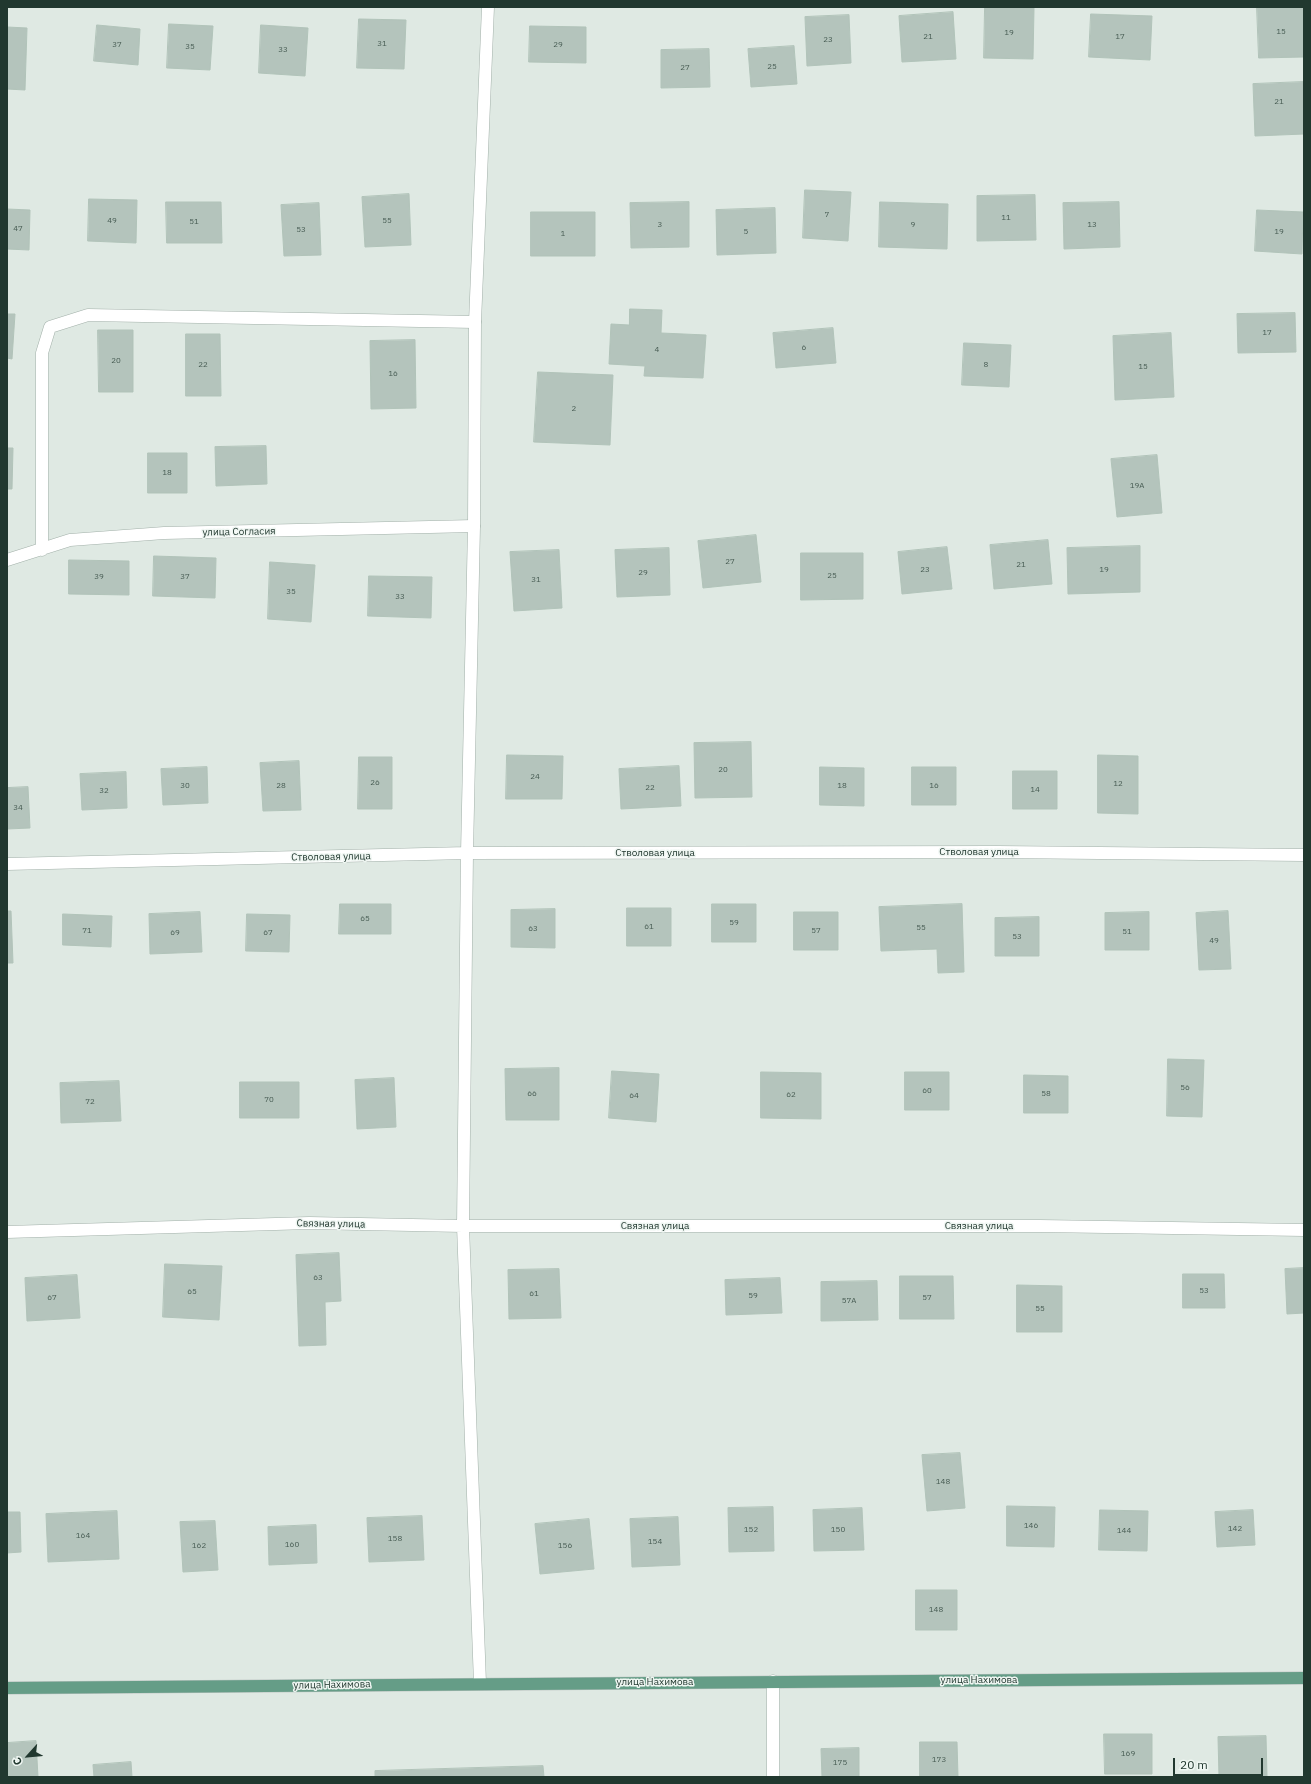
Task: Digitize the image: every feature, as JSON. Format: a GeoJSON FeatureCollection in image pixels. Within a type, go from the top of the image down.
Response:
{"type":"FeatureCollection","features":[{"type":"Feature","properties":{"kind":"main road","name":"улица Нахимова"},"geometry":{"type":"LineString","coordinates":[[7,1688],[480,1683],[1304,1678]]}},
{"type":"Feature","properties":{"kind":"street"},"geometry":{"type":"LineString","coordinates":[[480,1683],[463,1226],[467,853],[474,526],[475,322],[488,7]]}},
{"type":"Feature","properties":{"kind":"street"},"geometry":{"type":"LineString","coordinates":[[42,550],[42,353],[50,326],[88,315],[475,322]]}},
{"type":"Feature","properties":{"kind":"street","name":"улица Согласия"},"geometry":{"type":"LineString","coordinates":[[7,560],[70,540],[164,533],[474,526]]}},
{"type":"Feature","properties":{"kind":"street","name":"Стволовая улица"},"geometry":{"type":"LineString","coordinates":[[7,864],[467,853],[997,852],[1304,855]]}},
{"type":"Feature","properties":{"kind":"street","name":"Связная улица"},"geometry":{"type":"LineString","coordinates":[[7,1232],[310,1223],[463,1226],[1040,1226],[1304,1230]]}},
{"type":"Feature","properties":{"kind":"street"},"geometry":{"type":"LineString","coordinates":[[773,1681],[773,1777]]}},
{"type":"Feature","properties":{"kind":"building"},"geometry":{"type":"Polygon","coordinates":[[[985,7],[1034,8],[1033,59],[984,58],[985,7]]]}},
{"type":"Feature","properties":{"kind":"building"},"geometry":{"type":"Polygon","coordinates":[[[1257,7],[1304,7],[1304,57],[1259,58],[1257,7]]]}},
{"type":"Feature","properties":{"kind":"building"},"geometry":{"type":"Polygon","coordinates":[[[953,12],[956,59],[902,62],[899,16],[953,12]]]}},
{"type":"Feature","properties":{"kind":"building"},"geometry":{"type":"Polygon","coordinates":[[[1091,14],[1152,16],[1150,60],[1089,57],[1091,14]]]}},
{"type":"Feature","properties":{"kind":"building"},"geometry":{"type":"Polygon","coordinates":[[[849,15],[851,63],[807,66],[805,17],[849,15]]]}},
{"type":"Feature","properties":{"kind":"building"},"geometry":{"type":"Polygon","coordinates":[[[359,19],[406,20],[404,69],[357,68],[359,19]]]}},
{"type":"Feature","properties":{"kind":"building"},"geometry":{"type":"Polygon","coordinates":[[[169,24],[213,26],[210,70],[167,68],[169,24]]]}},
{"type":"Feature","properties":{"kind":"building"},"geometry":{"type":"Polygon","coordinates":[[[97,25],[140,29],[138,65],[94,61],[97,25]]]}},
{"type":"Feature","properties":{"kind":"building"},"geometry":{"type":"Polygon","coordinates":[[[261,25],[308,28],[305,76],[259,73],[261,25]]]}},
{"type":"Feature","properties":{"kind":"building"},"geometry":{"type":"Polygon","coordinates":[[[530,26],[586,27],[586,63],[529,62],[530,26]]]}},
{"type":"Feature","properties":{"kind":"building"},"geometry":{"type":"Polygon","coordinates":[[[7,27],[27,28],[25,90],[7,89],[7,27]]]}},
{"type":"Feature","properties":{"kind":"building"},"geometry":{"type":"Polygon","coordinates":[[[794,46],[797,84],[751,87],[748,49],[794,46]]]}},
{"type":"Feature","properties":{"kind":"building"},"geometry":{"type":"Polygon","coordinates":[[[709,49],[710,87],[661,88],[661,50],[709,49]]]}},
{"type":"Feature","properties":{"kind":"building"},"geometry":{"type":"Polygon","coordinates":[[[1303,82],[1304,134],[1255,136],[1253,84],[1303,82]]]}},
{"type":"Feature","properties":{"kind":"building"},"geometry":{"type":"Polygon","coordinates":[[[805,190],[851,192],[848,241],[803,238],[805,190]]]}},
{"type":"Feature","properties":{"kind":"building"},"geometry":{"type":"Polygon","coordinates":[[[409,194],[411,245],[365,247],[362,197],[409,194]]]}},
{"type":"Feature","properties":{"kind":"building"},"geometry":{"type":"Polygon","coordinates":[[[1035,195],[1036,240],[977,241],[977,196],[1035,195]]]}},
{"type":"Feature","properties":{"kind":"building"},"geometry":{"type":"Polygon","coordinates":[[[89,199],[137,200],[136,243],[88,241],[89,199]]]}},
{"type":"Feature","properties":{"kind":"building"},"geometry":{"type":"Polygon","coordinates":[[[166,202],[221,202],[222,243],[167,243],[166,202]]]}},
{"type":"Feature","properties":{"kind":"building"},"geometry":{"type":"Polygon","coordinates":[[[689,202],[689,247],[631,248],[630,203],[689,202]]]}},
{"type":"Feature","properties":{"kind":"building"},"geometry":{"type":"Polygon","coordinates":[[[880,202],[948,204],[947,249],[879,247],[880,202]]]}},
{"type":"Feature","properties":{"kind":"building"},"geometry":{"type":"Polygon","coordinates":[[[1119,202],[1120,247],[1064,249],[1063,203],[1119,202]]]}},
{"type":"Feature","properties":{"kind":"building"},"geometry":{"type":"Polygon","coordinates":[[[319,203],[321,255],[284,256],[281,205],[319,203]]]}},
{"type":"Feature","properties":{"kind":"building"},"geometry":{"type":"Polygon","coordinates":[[[775,208],[776,253],[717,255],[716,210],[775,208]]]}},
{"type":"Feature","properties":{"kind":"building"},"geometry":{"type":"Polygon","coordinates":[[[7,209],[30,210],[29,250],[7,249],[7,209]]]}},
{"type":"Feature","properties":{"kind":"building"},"geometry":{"type":"Polygon","coordinates":[[[1257,210],[1303,212],[1302,254],[1255,251],[1257,210]]]}},
{"type":"Feature","properties":{"kind":"building"},"geometry":{"type":"Polygon","coordinates":[[[531,212],[595,212],[595,256],[531,256],[531,212]]]}},
{"type":"Feature","properties":{"kind":"building"},"geometry":{"type":"Polygon","coordinates":[[[630,309],[662,310],[661,333],[706,335],[703,378],[644,376],[645,366],[609,364],[611,324],[629,325],[630,309]]]}},
{"type":"Feature","properties":{"kind":"building"},"geometry":{"type":"Polygon","coordinates":[[[1295,313],[1296,352],[1238,353],[1237,314],[1295,313]]]}},
{"type":"Feature","properties":{"kind":"building"},"geometry":{"type":"Polygon","coordinates":[[[7,314],[15,314],[12,359],[7,358],[7,314]]]}},
{"type":"Feature","properties":{"kind":"building"},"geometry":{"type":"Polygon","coordinates":[[[833,328],[836,363],[776,368],[773,333],[833,328]]]}},
{"type":"Feature","properties":{"kind":"building"},"geometry":{"type":"Polygon","coordinates":[[[98,330],[133,330],[133,392],[99,392],[98,330]]]}},
{"type":"Feature","properties":{"kind":"building"},"geometry":{"type":"Polygon","coordinates":[[[1171,333],[1174,397],[1115,400],[1113,336],[1171,333]]]}},
{"type":"Feature","properties":{"kind":"building"},"geometry":{"type":"Polygon","coordinates":[[[186,334],[220,334],[221,396],[186,396],[186,334]]]}},
{"type":"Feature","properties":{"kind":"building"},"geometry":{"type":"Polygon","coordinates":[[[415,340],[416,408],[371,409],[370,341],[415,340]]]}},
{"type":"Feature","properties":{"kind":"building"},"geometry":{"type":"Polygon","coordinates":[[[964,343],[1011,345],[1009,387],[962,385],[964,343]]]}},
{"type":"Feature","properties":{"kind":"building"},"geometry":{"type":"Polygon","coordinates":[[[538,372],[613,375],[610,445],[534,442],[538,372]]]}},
{"type":"Feature","properties":{"kind":"building"},"geometry":{"type":"Polygon","coordinates":[[[266,446],[267,484],[216,486],[215,447],[266,446]]]}},
{"type":"Feature","properties":{"kind":"building"},"geometry":{"type":"Polygon","coordinates":[[[7,448],[13,448],[12,489],[7,489],[7,448]]]}},
{"type":"Feature","properties":{"kind":"building"},"geometry":{"type":"Polygon","coordinates":[[[148,453],[187,453],[187,493],[148,493],[148,453]]]}},
{"type":"Feature","properties":{"kind":"building"},"geometry":{"type":"Polygon","coordinates":[[[1157,455],[1162,513],[1117,517],[1111,459],[1157,455]]]}},
{"type":"Feature","properties":{"kind":"building"},"geometry":{"type":"Polygon","coordinates":[[[756,535],[761,582],[703,588],[698,541],[756,535]]]}},
{"type":"Feature","properties":{"kind":"building"},"geometry":{"type":"Polygon","coordinates":[[[1048,540],[1052,584],[994,589],[990,545],[1048,540]]]}},
{"type":"Feature","properties":{"kind":"building"},"geometry":{"type":"Polygon","coordinates":[[[1140,546],[1140,592],[1068,594],[1067,548],[1140,546]]]}},
{"type":"Feature","properties":{"kind":"building"},"geometry":{"type":"Polygon","coordinates":[[[947,547],[952,589],[902,594],[898,552],[947,547]]]}},
{"type":"Feature","properties":{"kind":"building"},"geometry":{"type":"Polygon","coordinates":[[[669,548],[670,595],[617,597],[615,550],[669,548]]]}},
{"type":"Feature","properties":{"kind":"building"},"geometry":{"type":"Polygon","coordinates":[[[559,550],[562,608],[514,611],[510,552],[559,550]]]}},
{"type":"Feature","properties":{"kind":"building"},"geometry":{"type":"Polygon","coordinates":[[[801,553],[863,553],[863,599],[801,600],[801,553]]]}},
{"type":"Feature","properties":{"kind":"building"},"geometry":{"type":"Polygon","coordinates":[[[154,556],[216,558],[215,598],[153,596],[154,556]]]}},
{"type":"Feature","properties":{"kind":"building"},"geometry":{"type":"Polygon","coordinates":[[[69,560],[129,561],[129,595],[69,594],[69,560]]]}},
{"type":"Feature","properties":{"kind":"building"},"geometry":{"type":"Polygon","coordinates":[[[270,562],[315,565],[311,622],[268,619],[270,562]]]}},
{"type":"Feature","properties":{"kind":"building"},"geometry":{"type":"Polygon","coordinates":[[[369,576],[432,577],[431,618],[368,616],[369,576]]]}},
{"type":"Feature","properties":{"kind":"building"},"geometry":{"type":"Polygon","coordinates":[[[751,742],[752,797],[695,798],[694,743],[751,742]]]}},
{"type":"Feature","properties":{"kind":"building"},"geometry":{"type":"Polygon","coordinates":[[[507,755],[563,756],[562,799],[506,799],[507,755]]]}},
{"type":"Feature","properties":{"kind":"building"},"geometry":{"type":"Polygon","coordinates":[[[1098,755],[1138,756],[1138,814],[1098,813],[1098,755]]]}},
{"type":"Feature","properties":{"kind":"building"},"geometry":{"type":"Polygon","coordinates":[[[359,757],[392,757],[392,809],[358,809],[359,757]]]}},
{"type":"Feature","properties":{"kind":"building"},"geometry":{"type":"Polygon","coordinates":[[[299,761],[301,810],[263,811],[260,763],[299,761]]]}},
{"type":"Feature","properties":{"kind":"building"},"geometry":{"type":"Polygon","coordinates":[[[679,766],[681,806],[621,809],[619,769],[679,766]]]}},
{"type":"Feature","properties":{"kind":"building"},"geometry":{"type":"Polygon","coordinates":[[[207,767],[208,803],[163,805],[161,769],[207,767]]]}},
{"type":"Feature","properties":{"kind":"building"},"geometry":{"type":"Polygon","coordinates":[[[820,767],[864,768],[864,806],[820,805],[820,767]]]}},
{"type":"Feature","properties":{"kind":"building"},"geometry":{"type":"Polygon","coordinates":[[[912,767],[956,767],[956,805],[912,805],[912,767]]]}},
{"type":"Feature","properties":{"kind":"building"},"geometry":{"type":"Polygon","coordinates":[[[1013,771],[1057,771],[1057,809],[1013,809],[1013,771]]]}},
{"type":"Feature","properties":{"kind":"building"},"geometry":{"type":"Polygon","coordinates":[[[126,772],[127,808],[82,810],[80,774],[126,772]]]}},
{"type":"Feature","properties":{"kind":"building"},"geometry":{"type":"Polygon","coordinates":[[[28,787],[30,828],[7,829],[7,788],[28,787]]]}},
{"type":"Feature","properties":{"kind":"building"},"geometry":{"type":"Polygon","coordinates":[[[340,904],[391,904],[391,934],[339,934],[340,904]]]}},
{"type":"Feature","properties":{"kind":"building"},"geometry":{"type":"Polygon","coordinates":[[[712,904],[756,904],[756,942],[712,942],[712,904]]]}},
{"type":"Feature","properties":{"kind":"building"},"geometry":{"type":"Polygon","coordinates":[[[962,904],[964,972],[938,973],[937,949],[881,951],[879,907],[962,904]]]}},
{"type":"Feature","properties":{"kind":"building"},"geometry":{"type":"Polygon","coordinates":[[[627,908],[671,908],[671,946],[627,946],[627,908]]]}},
{"type":"Feature","properties":{"kind":"building"},"geometry":{"type":"Polygon","coordinates":[[[555,909],[555,948],[511,947],[511,910],[555,909]]]}},
{"type":"Feature","properties":{"kind":"building"},"geometry":{"type":"Polygon","coordinates":[[[7,911],[11,911],[13,963],[7,963],[7,911]]]}},
{"type":"Feature","properties":{"kind":"building"},"geometry":{"type":"Polygon","coordinates":[[[1228,911],[1231,969],[1199,970],[1196,913],[1228,911]]]}},
{"type":"Feature","properties":{"kind":"building"},"geometry":{"type":"Polygon","coordinates":[[[200,912],[202,952],[150,954],[149,914],[200,912]]]}},
{"type":"Feature","properties":{"kind":"building"},"geometry":{"type":"Polygon","coordinates":[[[794,912],[838,912],[838,950],[794,950],[794,912]]]}},
{"type":"Feature","properties":{"kind":"building"},"geometry":{"type":"Polygon","coordinates":[[[1149,912],[1149,950],[1105,950],[1105,913],[1149,912]]]}},
{"type":"Feature","properties":{"kind":"building"},"geometry":{"type":"Polygon","coordinates":[[[63,914],[112,916],[111,947],[63,945],[63,914]]]}},
{"type":"Feature","properties":{"kind":"building"},"geometry":{"type":"Polygon","coordinates":[[[247,914],[290,915],[289,952],[246,951],[247,914]]]}},
{"type":"Feature","properties":{"kind":"building"},"geometry":{"type":"Polygon","coordinates":[[[1039,917],[1039,956],[995,956],[995,918],[1039,917]]]}},
{"type":"Feature","properties":{"kind":"building"},"geometry":{"type":"Polygon","coordinates":[[[1168,1059],[1204,1060],[1202,1117],[1167,1116],[1168,1059]]]}},
{"type":"Feature","properties":{"kind":"building"},"geometry":{"type":"Polygon","coordinates":[[[559,1068],[559,1120],[506,1120],[505,1069],[559,1068]]]}},
{"type":"Feature","properties":{"kind":"building"},"geometry":{"type":"Polygon","coordinates":[[[612,1071],[659,1074],[656,1122],[609,1118],[612,1071]]]}},
{"type":"Feature","properties":{"kind":"building"},"geometry":{"type":"Polygon","coordinates":[[[761,1072],[821,1073],[821,1119],[761,1118],[761,1072]]]}},
{"type":"Feature","properties":{"kind":"building"},"geometry":{"type":"Polygon","coordinates":[[[905,1072],[949,1072],[949,1110],[905,1110],[905,1072]]]}},
{"type":"Feature","properties":{"kind":"building"},"geometry":{"type":"Polygon","coordinates":[[[1024,1075],[1068,1076],[1068,1113],[1024,1113],[1024,1075]]]}},
{"type":"Feature","properties":{"kind":"building"},"geometry":{"type":"Polygon","coordinates":[[[394,1078],[396,1127],[357,1129],[355,1080],[394,1078]]]}},
{"type":"Feature","properties":{"kind":"building"},"geometry":{"type":"Polygon","coordinates":[[[119,1081],[121,1121],[61,1123],[60,1083],[119,1081]]]}},
{"type":"Feature","properties":{"kind":"building"},"geometry":{"type":"Polygon","coordinates":[[[240,1082],[299,1082],[299,1118],[240,1118],[240,1082]]]}},
{"type":"Feature","properties":{"kind":"building"},"geometry":{"type":"Polygon","coordinates":[[[339,1253],[341,1301],[325,1302],[326,1345],[299,1346],[296,1255],[339,1253]]]}},
{"type":"Feature","properties":{"kind":"building"},"geometry":{"type":"Polygon","coordinates":[[[165,1264],[222,1266],[219,1320],[163,1317],[165,1264]]]}},
{"type":"Feature","properties":{"kind":"building"},"geometry":{"type":"Polygon","coordinates":[[[1304,1268],[1304,1313],[1287,1314],[1285,1269],[1304,1268]]]}},
{"type":"Feature","properties":{"kind":"building"},"geometry":{"type":"Polygon","coordinates":[[[559,1269],[561,1318],[509,1319],[508,1270],[559,1269]]]}},
{"type":"Feature","properties":{"kind":"building"},"geometry":{"type":"Polygon","coordinates":[[[1183,1274],[1224,1274],[1225,1308],[1183,1308],[1183,1274]]]}},
{"type":"Feature","properties":{"kind":"building"},"geometry":{"type":"Polygon","coordinates":[[[77,1275],[80,1318],[27,1321],[25,1278],[77,1275]]]}},
{"type":"Feature","properties":{"kind":"building"},"geometry":{"type":"Polygon","coordinates":[[[900,1276],[953,1276],[954,1319],[900,1319],[900,1276]]]}},
{"type":"Feature","properties":{"kind":"building"},"geometry":{"type":"Polygon","coordinates":[[[780,1278],[782,1313],[726,1315],[725,1280],[780,1278]]]}},
{"type":"Feature","properties":{"kind":"building"},"geometry":{"type":"Polygon","coordinates":[[[877,1281],[878,1320],[821,1321],[821,1282],[877,1281]]]}},
{"type":"Feature","properties":{"kind":"building"},"geometry":{"type":"Polygon","coordinates":[[[1017,1285],[1062,1286],[1062,1332],[1017,1332],[1017,1285]]]}},
{"type":"Feature","properties":{"kind":"building"},"geometry":{"type":"Polygon","coordinates":[[[960,1453],[965,1508],[927,1511],[922,1455],[960,1453]]]}},
{"type":"Feature","properties":{"kind":"building"},"geometry":{"type":"Polygon","coordinates":[[[1007,1506],[1055,1507],[1054,1547],[1007,1546],[1007,1506]]]}},
{"type":"Feature","properties":{"kind":"building"},"geometry":{"type":"Polygon","coordinates":[[[773,1507],[774,1551],[729,1552],[728,1508],[773,1507]]]}},
{"type":"Feature","properties":{"kind":"building"},"geometry":{"type":"Polygon","coordinates":[[[862,1508],[864,1550],[814,1551],[813,1510],[862,1508]]]}},
{"type":"Feature","properties":{"kind":"building"},"geometry":{"type":"Polygon","coordinates":[[[1100,1510],[1148,1511],[1147,1551],[1099,1550],[1100,1510]]]}},
{"type":"Feature","properties":{"kind":"building"},"geometry":{"type":"Polygon","coordinates":[[[1253,1510],[1255,1545],[1217,1547],[1215,1512],[1253,1510]]]}},
{"type":"Feature","properties":{"kind":"building"},"geometry":{"type":"Polygon","coordinates":[[[117,1511],[119,1559],[48,1562],[46,1514],[117,1511]]]}},
{"type":"Feature","properties":{"kind":"building"},"geometry":{"type":"Polygon","coordinates":[[[7,1512],[20,1512],[21,1552],[7,1553],[7,1512]]]}},
{"type":"Feature","properties":{"kind":"building"},"geometry":{"type":"Polygon","coordinates":[[[422,1516],[424,1560],[369,1562],[367,1518],[422,1516]]]}},
{"type":"Feature","properties":{"kind":"building"},"geometry":{"type":"Polygon","coordinates":[[[678,1517],[680,1565],[632,1567],[630,1519],[678,1517]]]}},
{"type":"Feature","properties":{"kind":"building"},"geometry":{"type":"Polygon","coordinates":[[[589,1519],[594,1569],[540,1574],[535,1524],[589,1519]]]}},
{"type":"Feature","properties":{"kind":"building"},"geometry":{"type":"Polygon","coordinates":[[[215,1521],[218,1570],[183,1572],[180,1522],[215,1521]]]}},
{"type":"Feature","properties":{"kind":"building"},"geometry":{"type":"Polygon","coordinates":[[[316,1525],[317,1563],[269,1565],[268,1527],[316,1525]]]}},
{"type":"Feature","properties":{"kind":"building"},"geometry":{"type":"Polygon","coordinates":[[[916,1590],[957,1590],[957,1630],[916,1630],[916,1590]]]}},
{"type":"Feature","properties":{"kind":"building"},"geometry":{"type":"Polygon","coordinates":[[[1104,1734],[1152,1734],[1152,1774],[1105,1774],[1104,1734]]]}},
{"type":"Feature","properties":{"kind":"building"},"geometry":{"type":"Polygon","coordinates":[[[1266,1736],[1267,1777],[1219,1777],[1218,1737],[1266,1736]]]}},
{"type":"Feature","properties":{"kind":"building"},"geometry":{"type":"Polygon","coordinates":[[[36,1741],[38,1777],[7,1777],[7,1743],[36,1741]]]}},
{"type":"Feature","properties":{"kind":"building"},"geometry":{"type":"Polygon","coordinates":[[[920,1742],[957,1742],[958,1777],[920,1777],[920,1742]]]}},
{"type":"Feature","properties":{"kind":"building"},"geometry":{"type":"Polygon","coordinates":[[[859,1748],[859,1777],[822,1777],[821,1749],[859,1748]]]}},
{"type":"Feature","properties":{"kind":"building"},"geometry":{"type":"Polygon","coordinates":[[[131,1762],[132,1777],[94,1777],[93,1765],[131,1762]]]}},
{"type":"Feature","properties":{"kind":"building"},"geometry":{"type":"Polygon","coordinates":[[[543,1766],[544,1777],[375,1777],[375,1771],[543,1766]]]}}]}
